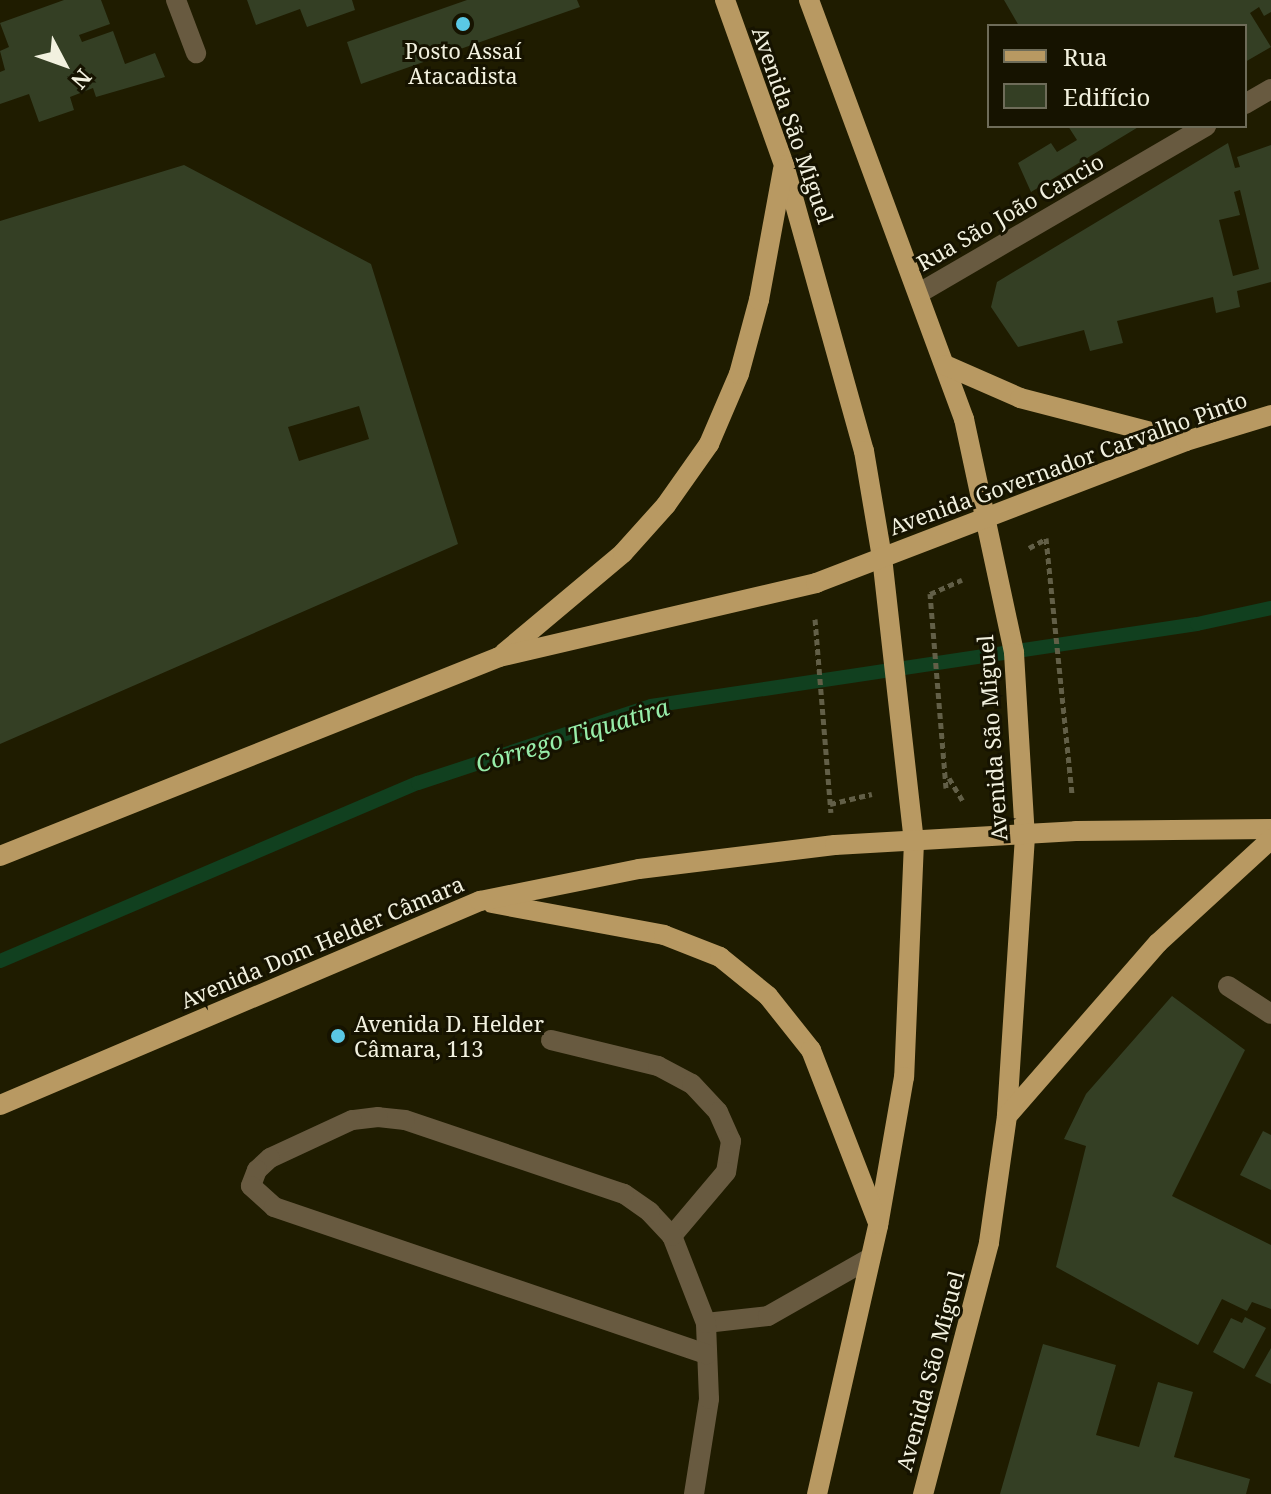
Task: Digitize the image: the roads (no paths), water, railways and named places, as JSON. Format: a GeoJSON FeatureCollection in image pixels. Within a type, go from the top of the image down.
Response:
{"type":"FeatureCollection","features":[{"type":"Feature","properties":{"kind":"main road","name":"Avenida São Miguel"},"geometry":{"type":"LineString","coordinates":[[725,0],[784,165],[864,451],[882,557],[914,842],[904,1077],[878,1226],[817,1494]]}},
{"type":"Feature","properties":{"kind":"main road","name":"Avenida São Miguel"},"geometry":{"type":"LineString","coordinates":[[809,0],[921,292],[945,365],[989,517],[1014,653],[1025,836],[1007,1116],[989,1243],[923,1494]]}},
{"type":"Feature","properties":{"kind":"main road"},"geometry":{"type":"LineString","coordinates":[[499,657],[623,553],[666,505],[709,444],[739,374],[759,300],[784,165]]}},
{"type":"Feature","properties":{"kind":"main road"},"geometry":{"type":"LineString","coordinates":[[945,365],[1020,398],[1186,441]]}},
{"type":"Feature","properties":{"kind":"main road","name":"Avenida Governador Carvalho Pinto"},"geometry":{"type":"LineString","coordinates":[[882,557],[1186,441],[1271,415]]}},
{"type":"Feature","properties":{"kind":"main road"},"geometry":{"type":"LineString","coordinates":[[0,856],[499,657],[816,583],[882,557]]}},
{"type":"Feature","properties":{"kind":"main road"},"geometry":{"type":"LineString","coordinates":[[914,842],[1271,829]]}},
{"type":"Feature","properties":{"kind":"main road"},"geometry":{"type":"LineString","coordinates":[[1007,1116],[1158,943],[1271,839]]}},
{"type":"Feature","properties":{"kind":"main road","name":"Avenida Dom Helder Câmara"},"geometry":{"type":"LineString","coordinates":[[0,1105],[480,901],[639,869],[835,845],[914,842]]}},
{"type":"Feature","properties":{"kind":"main road"},"geometry":{"type":"LineString","coordinates":[[480,901],[664,935],[732,966],[768,996],[811,1050],[878,1226]]}},
{"type":"Feature","properties":{"kind":"street"},"geometry":{"type":"LineString","coordinates":[[176,0],[196,53]]}},
{"type":"Feature","properties":{"kind":"street"},"geometry":{"type":"LineString","coordinates":[[1247,103],[1271,89]]}},
{"type":"Feature","properties":{"kind":"street","name":"Rua São João Cancio"},"geometry":{"type":"LineString","coordinates":[[921,292],[1203,128]]}},
{"type":"Feature","properties":{"kind":"street"},"geometry":{"type":"LineString","coordinates":[[1228,986],[1271,1014]]}},
{"type":"Feature","properties":{"kind":"street"},"geometry":{"type":"LineString","coordinates":[[551,1040],[658,1066],[692,1084],[718,1112],[731,1141],[726,1172],[672,1236]]}},
{"type":"Feature","properties":{"kind":"street"},"geometry":{"type":"LineString","coordinates":[[694,1494],[709,1399],[706,1323],[672,1236],[624,1194],[405,1120],[378,1117],[352,1120],[270,1158],[257,1170],[251,1186],[274,1207],[707,1354]]}},
{"type":"Feature","properties":{"kind":"street"},"geometry":{"type":"LineString","coordinates":[[706,1323],[768,1316],[870,1258]]}},
{"type":"Feature","properties":{"kind":"waterway","name":"Córrego Tiquatira"},"geometry":{"type":"LineString","coordinates":[[0,961],[418,783],[651,706],[1197,624],[1271,608]]}},
{"type":"Feature","properties":{"kind":"place","name":"Posto Assaí Atacadista"},"geometry":{"type":"Point","coordinates":[463,24]}},
{"type":"Feature","properties":{"kind":"place","name":"Avenida D. Helder Câmara, 113"},"geometry":{"type":"Point","coordinates":[338,1036]}}]}
